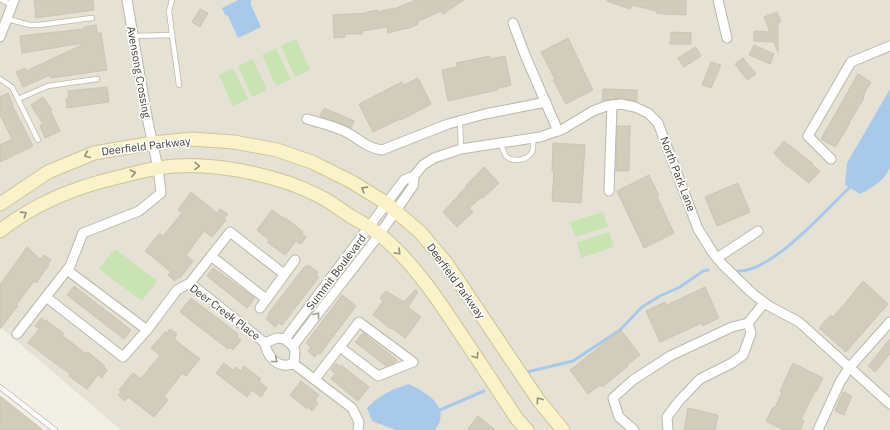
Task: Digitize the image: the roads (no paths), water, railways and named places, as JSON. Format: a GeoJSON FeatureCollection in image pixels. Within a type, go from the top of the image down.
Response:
{"type":"FeatureCollection","features":[{"type":"Feature","properties":{"kind":"main road","name":"Deerfield Parkway"},"geometry":{"type":"LineString","coordinates":[[0,204],[48,172],[94,152],[153,143],[192,140],[234,142],[277,150],[312,162],[352,182],[391,207],[420,232],[447,264],[539,401],[562,430]]}},
{"type":"Feature","properties":{"kind":"main road","name":"Deerfield Parkway"},"geometry":{"type":"LineString","coordinates":[[0,231],[24,213],[57,196],[86,184],[158,168],[205,166],[243,172],[286,182],[320,196],[374,231],[421,276],[447,312],[517,419],[527,430]]}},
{"type":"Feature","properties":{"kind":"street","name":"Avensong Crossing"},"geometry":{"type":"LineString","coordinates":[[127,0],[132,36],[153,143]]}},
{"type":"Feature","properties":{"kind":"street"},"geometry":{"type":"LineString","coordinates":[[718,0],[727,38]]}},
{"type":"Feature","properties":{"kind":"street"},"geometry":{"type":"LineString","coordinates":[[0,36],[13,2]]}},
{"type":"Feature","properties":{"kind":"street"},"geometry":{"type":"LineString","coordinates":[[514,24],[525,55],[558,130]]}},
{"type":"Feature","properties":{"kind":"street"},"geometry":{"type":"LineString","coordinates":[[831,159],[808,136],[851,62],[890,46]]}},
{"type":"Feature","properties":{"kind":"street"},"geometry":{"type":"LineString","coordinates":[[307,119],[335,127],[348,133],[372,149],[382,150],[418,135],[460,121],[485,114],[546,102]]}},
{"type":"Feature","properties":{"kind":"street","name":"North Park Lane"},"geometry":{"type":"LineString","coordinates":[[391,207],[413,186],[414,176],[423,165],[434,158],[461,149],[533,138],[558,130],[576,122],[593,111],[606,106],[621,104],[648,112],[658,123],[698,228],[717,258],[731,275],[764,302],[799,322],[890,404]]}},
{"type":"Feature","properties":{"kind":"street"},"geometry":{"type":"LineString","coordinates":[[609,191],[612,105]]}},
{"type":"Feature","properties":{"kind":"street"},"geometry":{"type":"LineString","coordinates":[[17,334],[70,266],[83,233],[139,211],[161,193],[153,143]]}},
{"type":"Feature","properties":{"kind":"street","name":"Summit Boulevard"},"geometry":{"type":"LineString","coordinates":[[293,346],[391,207]]}},
{"type":"Feature","properties":{"kind":"street","name":"Summit Boulevard"},"geometry":{"type":"LineString","coordinates":[[285,340],[374,231],[391,207]]}},
{"type":"Feature","properties":{"kind":"street"},"geometry":{"type":"LineString","coordinates":[[717,258],[758,231]]}},
{"type":"Feature","properties":{"kind":"street"},"geometry":{"type":"LineString","coordinates":[[190,283],[230,232],[284,274]]}},
{"type":"Feature","properties":{"kind":"street"},"geometry":{"type":"LineString","coordinates":[[211,256],[266,299]]}},
{"type":"Feature","properties":{"kind":"street"},"geometry":{"type":"LineString","coordinates":[[260,308],[295,260]]}},
{"type":"Feature","properties":{"kind":"street"},"geometry":{"type":"LineString","coordinates":[[67,270],[147,330]]}},
{"type":"Feature","properties":{"kind":"street","name":"Deer Creek Place"},"geometry":{"type":"LineString","coordinates":[[46,297],[123,357],[147,330],[177,290],[190,283],[265,343],[265,348],[269,355],[278,363],[284,365],[294,364],[352,408],[359,422],[358,430]]}},
{"type":"Feature","properties":{"kind":"street"},"geometry":{"type":"LineString","coordinates":[[634,430],[620,417],[613,398],[634,380],[670,356],[732,327],[748,323],[764,302]]}},
{"type":"Feature","properties":{"kind":"street"},"geometry":{"type":"LineString","coordinates":[[315,379],[359,322],[413,362],[378,376],[340,347]]}},
{"type":"Feature","properties":{"kind":"street"},"geometry":{"type":"LineString","coordinates":[[818,430],[840,382],[849,368],[890,322]]}},
{"type":"Feature","properties":{"kind":"street"},"geometry":{"type":"LineString","coordinates":[[668,430],[667,417],[679,401],[700,379],[732,364],[743,355],[751,333],[748,323]]}},
{"type":"Feature","properties":{"kind":"street","name":"Deer Creek Place"},"geometry":{"type":"LineString","coordinates":[[265,343],[277,338],[285,340]]}},
{"type":"Feature","properties":{"kind":"street"},"geometry":{"type":"LineString","coordinates":[[285,340],[293,346],[295,351],[294,364]]}},
{"type":"Feature","properties":{"kind":"lane"},"geometry":{"type":"LineString","coordinates":[[2,0],[13,2]]}},
{"type":"Feature","properties":{"kind":"lane"},"geometry":{"type":"LineString","coordinates":[[172,0],[169,11],[178,85]]}},
{"type":"Feature","properties":{"kind":"lane"},"geometry":{"type":"LineString","coordinates":[[7,19],[30,25],[39,25],[92,18]]}},
{"type":"Feature","properties":{"kind":"lane"},"geometry":{"type":"LineString","coordinates":[[132,36],[172,35]]}},
{"type":"Feature","properties":{"kind":"lane"},"geometry":{"type":"LineString","coordinates":[[0,79],[12,87],[38,140]]}},
{"type":"Feature","properties":{"kind":"lane"},"geometry":{"type":"LineString","coordinates":[[18,99],[48,86],[97,79]]}},
{"type":"Feature","properties":{"kind":"lane"},"geometry":{"type":"LineString","coordinates":[[460,121],[461,149]]}},
{"type":"Feature","properties":{"kind":"lane"},"geometry":{"type":"LineString","coordinates":[[500,144],[506,156],[513,159],[522,160],[528,157],[533,151],[533,138]]}},
{"type":"Feature","properties":{"kind":"lane"},"geometry":{"type":"LineString","coordinates":[[0,387],[56,430]]}},
{"type":"Feature","properties":{"kind":"water"},"geometry":{"type":"Polygon","coordinates":[[[238,0],[251,0],[251,5],[261,27],[238,38],[228,16],[225,15],[222,8],[238,0]]]}},
{"type":"Feature","properties":{"kind":"water"},"geometry":{"type":"Polygon","coordinates":[[[890,89],[890,168],[881,181],[860,194],[845,185],[847,163],[890,89]]]}},
{"type":"Feature","properties":{"kind":"water"},"geometry":{"type":"Polygon","coordinates":[[[409,384],[430,396],[439,408],[441,414],[440,422],[435,430],[396,430],[372,421],[367,408],[376,399],[397,388],[409,384]]]}},
{"type":"Feature","properties":{"kind":"waterway"},"geometry":{"type":"LineString","coordinates":[[738,271],[752,269],[766,262],[782,251],[812,225],[849,188]]}},
{"type":"Feature","properties":{"kind":"waterway"},"geometry":{"type":"LineString","coordinates":[[527,372],[573,361],[620,330],[642,307],[660,296],[680,287],[703,271],[708,270]]}},
{"type":"Feature","properties":{"kind":"waterway"},"geometry":{"type":"LineString","coordinates":[[440,410],[484,391]]}}]}
